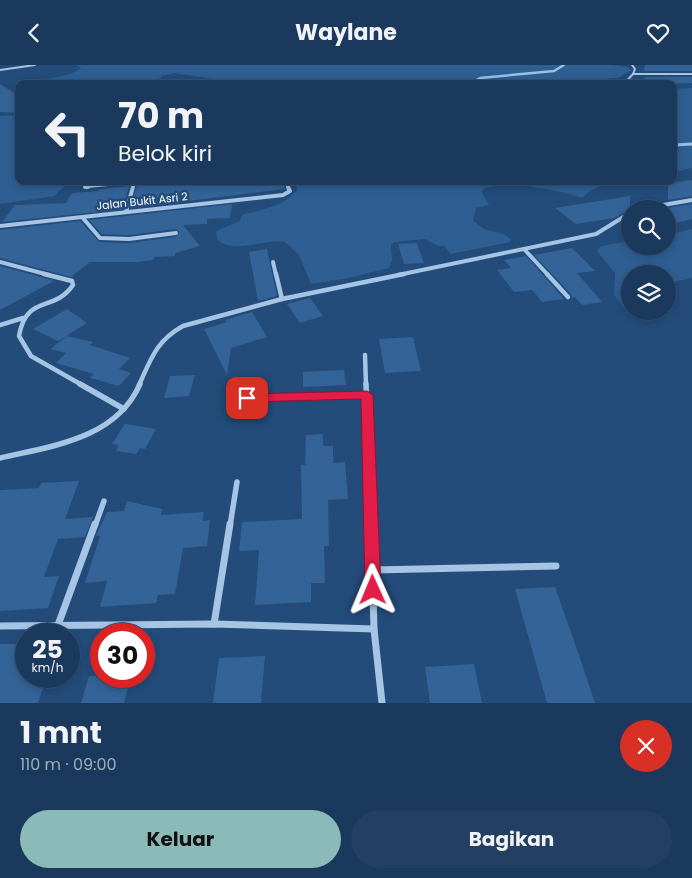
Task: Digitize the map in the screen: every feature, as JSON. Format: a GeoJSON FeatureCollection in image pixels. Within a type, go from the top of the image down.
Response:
{"type":"FeatureCollection","features":[{"type":"Feature","properties":{"kind":"street"},"geometry":{"type":"LineString","coordinates":[[0,70],[35,65]]}},
{"type":"Feature","properties":{"kind":"street"},"geometry":{"type":"LineString","coordinates":[[628,80],[635,69],[632,65]]}},
{"type":"Feature","properties":{"kind":"street"},"geometry":{"type":"LineString","coordinates":[[633,74],[692,74]]}},
{"type":"Feature","properties":{"kind":"street"},"geometry":{"type":"LineString","coordinates":[[85,187],[110,185]]}},
{"type":"Feature","properties":{"kind":"street"},"geometry":{"type":"LineString","coordinates":[[126,212],[133,185]]}},
{"type":"Feature","properties":{"kind":"street","name":"Jalan Bukit Asri 2"},"geometry":{"type":"LineString","coordinates":[[0,226],[286,194],[290,191],[288,185]]}},
{"type":"Feature","properties":{"kind":"street"},"geometry":{"type":"LineString","coordinates":[[676,203],[692,200]]}},
{"type":"Feature","properties":{"kind":"street"},"geometry":{"type":"LineString","coordinates":[[82,217],[100,238],[129,239],[176,233]]}},
{"type":"Feature","properties":{"kind":"street"},"geometry":{"type":"LineString","coordinates":[[0,458],[42,450],[76,440],[107,424],[124,409],[136,392],[155,350],[162,338],[171,331],[198,321],[282,299],[596,234],[621,219]]}},
{"type":"Feature","properties":{"kind":"street"},"geometry":{"type":"LineString","coordinates":[[524,249],[568,297]]}},
{"type":"Feature","properties":{"kind":"street"},"geometry":{"type":"LineString","coordinates":[[0,262],[72,281],[72,285],[67,293],[33,309],[23,318],[0,325]]}},
{"type":"Feature","properties":{"kind":"street"},"geometry":{"type":"LineString","coordinates":[[273,262],[282,299]]}},
{"type":"Feature","properties":{"kind":"street"},"geometry":{"type":"LineString","coordinates":[[23,318],[19,336],[30,356],[124,409]]}},
{"type":"Feature","properties":{"kind":"street"},"geometry":{"type":"LineString","coordinates":[[366,355],[374,629],[382,703]]}},
{"type":"Feature","properties":{"kind":"street"},"geometry":{"type":"LineString","coordinates":[[247,398],[367,395]]}},
{"type":"Feature","properties":{"kind":"street"},"geometry":{"type":"LineString","coordinates":[[214,623],[237,482]]}},
{"type":"Feature","properties":{"kind":"street"},"geometry":{"type":"LineString","coordinates":[[59,623],[104,501]]}},
{"type":"Feature","properties":{"kind":"street"},"geometry":{"type":"LineString","coordinates":[[373,570],[556,566]]}},
{"type":"Feature","properties":{"kind":"street"},"geometry":{"type":"LineString","coordinates":[[80,625],[214,623],[374,629]]}},
{"type":"Feature","properties":{"kind":"street"},"geometry":{"type":"LineString","coordinates":[[0,626],[15,626]]}},
{"type":"Feature","properties":{"kind":"shaded area"},"geometry":{"type":"Polygon","coordinates":[[[76,65],[612,65],[627,67],[632,70],[618,78],[609,78],[609,80],[220,80],[174,73],[162,76],[158,80],[42,80],[69,74],[81,68],[76,65]]]}},
{"type":"Feature","properties":{"kind":"shaded area"},"geometry":{"type":"Polygon","coordinates":[[[692,88],[692,168],[677,171],[677,89],[692,88]]]}},
{"type":"Feature","properties":{"kind":"shaded area"},"geometry":{"type":"Polygon","coordinates":[[[15,115],[15,185],[66,185],[54,196],[0,204],[0,116],[15,115]]]}},
{"type":"Feature","properties":{"kind":"shaded area"},"geometry":{"type":"Polygon","coordinates":[[[296,185],[605,185],[595,188],[584,197],[532,187],[496,186],[484,188],[482,193],[489,205],[476,208],[473,221],[484,229],[504,234],[511,239],[510,242],[451,254],[444,246],[438,246],[425,239],[394,242],[391,245],[392,260],[389,268],[349,278],[311,284],[299,255],[285,242],[231,246],[223,244],[217,239],[216,231],[240,221],[242,215],[279,204],[297,190],[296,185]]]}},
{"type":"Feature","properties":{"kind":"shaded area"},"geometry":{"type":"Polygon","coordinates":[[[692,229],[692,278],[676,281],[676,265],[621,265],[621,304],[614,295],[615,273],[597,251],[601,246],[621,243],[621,255],[676,255],[676,233],[692,229]]]}},
{"type":"Feature","properties":{"kind":"building"},"geometry":{"type":"Polygon","coordinates":[[[645,65],[692,65],[692,71],[644,71],[645,65]]]}},
{"type":"Feature","properties":{"kind":"building"},"geometry":{"type":"Polygon","coordinates":[[[644,77],[692,77],[692,83],[677,83],[677,80],[646,80],[644,77]]]}},
{"type":"Feature","properties":{"kind":"building"},"geometry":{"type":"Polygon","coordinates":[[[0,84],[15,93],[15,113],[0,112],[0,84]]]}},
{"type":"Feature","properties":{"kind":"building"},"geometry":{"type":"Polygon","coordinates":[[[692,180],[692,196],[668,200],[668,185],[677,185],[677,182],[692,180]]]}},
{"type":"Feature","properties":{"kind":"building"},"geometry":{"type":"Polygon","coordinates":[[[137,185],[284,185],[285,189],[131,208],[137,185]]]}},
{"type":"Feature","properties":{"kind":"building"},"geometry":{"type":"Polygon","coordinates":[[[129,186],[123,209],[2,222],[15,205],[66,203],[72,193],[129,186]]]}},
{"type":"Feature","properties":{"kind":"building"},"geometry":{"type":"Polygon","coordinates":[[[630,196],[630,200],[621,200],[621,214],[614,218],[576,224],[555,208],[630,196]]]}},
{"type":"Feature","properties":{"kind":"building"},"geometry":{"type":"Polygon","coordinates":[[[232,204],[230,218],[207,219],[207,224],[183,225],[200,246],[175,253],[175,256],[154,257],[153,260],[138,262],[90,262],[71,277],[0,258],[0,230],[80,221],[99,242],[129,243],[176,237],[180,232],[176,229],[129,235],[102,234],[89,220],[232,204]]]}},
{"type":"Feature","properties":{"kind":"building"},"geometry":{"type":"Polygon","coordinates":[[[692,204],[692,219],[676,223],[676,207],[692,204]]]}},
{"type":"Feature","properties":{"kind":"building"},"geometry":{"type":"Polygon","coordinates":[[[417,243],[424,263],[404,264],[398,244],[417,243]]]}},
{"type":"Feature","properties":{"kind":"building"},"geometry":{"type":"Polygon","coordinates":[[[572,248],[595,271],[577,273],[602,302],[582,305],[575,297],[572,298],[571,294],[534,255],[572,248]]]}},
{"type":"Feature","properties":{"kind":"building"},"geometry":{"type":"Polygon","coordinates":[[[267,249],[277,296],[258,301],[249,252],[267,249]]]}},
{"type":"Feature","properties":{"kind":"building"},"geometry":{"type":"Polygon","coordinates":[[[526,256],[564,299],[542,302],[532,290],[514,292],[497,270],[511,268],[504,260],[526,256]]]}},
{"type":"Feature","properties":{"kind":"building"},"geometry":{"type":"Polygon","coordinates":[[[0,266],[41,277],[54,281],[0,310],[0,266]]]}},
{"type":"Feature","properties":{"kind":"building"},"geometry":{"type":"Polygon","coordinates":[[[310,298],[323,316],[300,323],[287,304],[310,298]]]}},
{"type":"Feature","properties":{"kind":"building"},"geometry":{"type":"Polygon","coordinates":[[[67,309],[87,323],[58,341],[33,329],[67,309]]]}},
{"type":"Feature","properties":{"kind":"building"},"geometry":{"type":"Polygon","coordinates":[[[252,312],[267,337],[231,348],[227,375],[204,329],[252,312]]]}},
{"type":"Feature","properties":{"kind":"building"},"geometry":{"type":"Polygon","coordinates":[[[66,336],[93,342],[90,345],[130,358],[119,369],[131,373],[119,386],[90,378],[94,374],[56,363],[66,353],[51,349],[66,336]]]}},
{"type":"Feature","properties":{"kind":"building"},"geometry":{"type":"Polygon","coordinates":[[[413,337],[421,371],[385,373],[379,339],[413,337]]]}},
{"type":"Feature","properties":{"kind":"building"},"geometry":{"type":"Polygon","coordinates":[[[344,370],[346,385],[303,387],[303,372],[344,370]]]}},
{"type":"Feature","properties":{"kind":"building"},"geometry":{"type":"Polygon","coordinates":[[[195,375],[189,396],[164,398],[170,376],[195,375]]]}},
{"type":"Feature","properties":{"kind":"building"},"geometry":{"type":"Polygon","coordinates":[[[125,424],[156,429],[145,449],[140,448],[136,454],[116,451],[119,445],[112,444],[125,424]]]}},
{"type":"Feature","properties":{"kind":"building"},"geometry":{"type":"Polygon","coordinates":[[[323,434],[323,446],[333,446],[333,463],[345,462],[348,499],[328,500],[329,546],[324,546],[325,583],[311,583],[311,602],[255,605],[259,550],[239,551],[242,522],[302,519],[301,465],[305,465],[306,435],[323,434]]]}},
{"type":"Feature","properties":{"kind":"building"},"geometry":{"type":"Polygon","coordinates":[[[79,481],[65,519],[93,517],[85,537],[58,539],[44,577],[59,576],[48,608],[0,611],[0,490],[39,488],[41,483],[79,481]]]}},
{"type":"Feature","properties":{"kind":"building"},"geometry":{"type":"Polygon","coordinates":[[[127,501],[162,509],[161,515],[204,512],[203,521],[210,520],[207,546],[183,548],[175,594],[158,595],[156,603],[100,607],[107,581],[85,583],[100,536],[96,536],[107,512],[124,511],[127,501]]]}},
{"type":"Feature","properties":{"kind":"building"},"geometry":{"type":"Polygon","coordinates":[[[555,587],[595,703],[547,703],[515,589],[555,587]]]}},
{"type":"Feature","properties":{"kind":"building"},"geometry":{"type":"Polygon","coordinates":[[[0,644],[15,644],[15,688],[43,688],[38,703],[0,703],[0,644]]]}},
{"type":"Feature","properties":{"kind":"building"},"geometry":{"type":"Polygon","coordinates":[[[265,656],[261,703],[213,703],[219,658],[265,656]]]}},
{"type":"Feature","properties":{"kind":"building"},"geometry":{"type":"Polygon","coordinates":[[[474,664],[482,703],[430,703],[425,667],[474,664]]]}},
{"type":"Feature","properties":{"kind":"building"},"geometry":{"type":"Polygon","coordinates":[[[89,676],[90,688],[128,688],[124,703],[81,703],[89,676]]]}},
{"type":"Feature","properties":{"kind":"waterway"},"geometry":{"type":"LineString","coordinates":[[477,80],[480,78],[554,71],[564,65]]}},
{"type":"Feature","properties":{"kind":"waterway"},"geometry":{"type":"LineString","coordinates":[[677,145],[692,144]]}},
{"type":"Feature","properties":{"kind":"route"},"geometry":{"type":"LineString","coordinates":[[247,398],[367,395],[373,590]]}}]}
